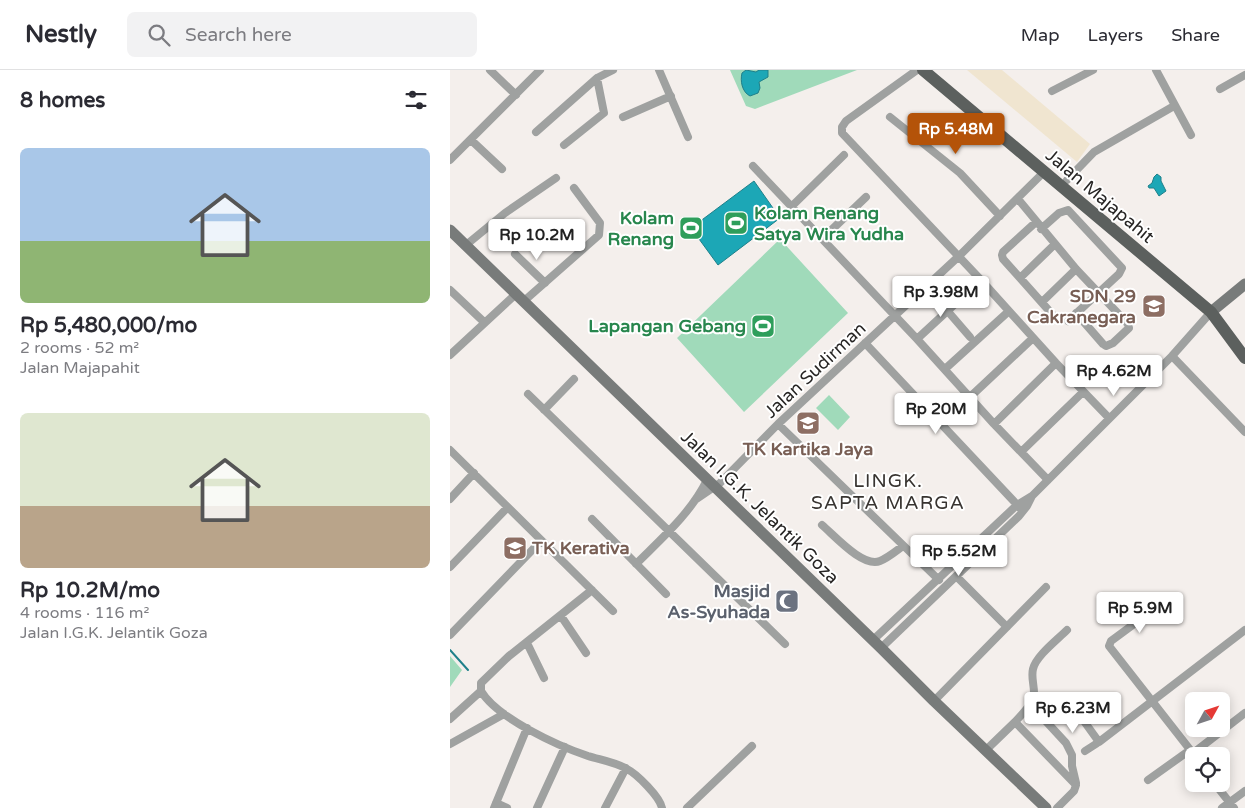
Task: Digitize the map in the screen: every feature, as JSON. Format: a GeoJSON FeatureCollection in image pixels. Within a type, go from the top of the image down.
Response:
{"type":"FeatureCollection","features":[{"type":"Feature","properties":{"kind":"main road","name":"Jalan Majapahit"},"geometry":{"type":"LineString","coordinates":[[923,70],[988,119],[1044,172],[1214,310],[1245,358]]}},
{"type":"Feature","properties":{"kind":"main road"},"geometry":{"type":"LineString","coordinates":[[935,70],[988,119],[1068,180],[1214,310],[1245,348]]}},
{"type":"Feature","properties":{"kind":"street"},"geometry":{"type":"LineString","coordinates":[[490,70],[516,95]]}},
{"type":"Feature","properties":{"kind":"street"},"geometry":{"type":"LineString","coordinates":[[450,160],[540,70]]}},
{"type":"Feature","properties":{"kind":"street"},"geometry":{"type":"LineString","coordinates":[[659,70],[688,137]]}},
{"type":"Feature","properties":{"kind":"street"},"geometry":{"type":"LineString","coordinates":[[917,70],[846,121],[842,127],[842,133],[1109,418]]}},
{"type":"Feature","properties":{"kind":"street"},"geometry":{"type":"LineString","coordinates":[[1052,91],[1094,70]]}},
{"type":"Feature","properties":{"kind":"street"},"geometry":{"type":"LineString","coordinates":[[1156,70],[1191,135]]}},
{"type":"Feature","properties":{"kind":"street"},"geometry":{"type":"LineString","coordinates":[[536,132],[604,75]]}},
{"type":"Feature","properties":{"kind":"street"},"geometry":{"type":"LineString","coordinates":[[564,145],[604,113],[604,75]]}},
{"type":"Feature","properties":{"kind":"street"},"geometry":{"type":"LineString","coordinates":[[1220,89],[1245,76]]}},
{"type":"Feature","properties":{"kind":"street"},"geometry":{"type":"LineString","coordinates":[[622,117],[671,96]]}},
{"type":"Feature","properties":{"kind":"street"},"geometry":{"type":"LineString","coordinates":[[1068,180],[1094,152],[1174,106]]}},
{"type":"Feature","properties":{"kind":"street"},"geometry":{"type":"LineString","coordinates":[[890,117],[960,174],[1000,216]]}},
{"type":"Feature","properties":{"kind":"street"},"geometry":{"type":"LineString","coordinates":[[470,140],[502,169]]}},
{"type":"Feature","properties":{"kind":"street"},"geometry":{"type":"LineString","coordinates":[[792,207],[844,155]]}},
{"type":"Feature","properties":{"kind":"street"},"geometry":{"type":"LineString","coordinates":[[753,166],[918,339],[994,424],[1048,480]]}},
{"type":"Feature","properties":{"kind":"street","name":"Jalan Sudirman"},"geometry":{"type":"LineString","coordinates":[[636,564],[668,532],[711,483],[895,316],[1044,172]]}},
{"type":"Feature","properties":{"kind":"street"},"geometry":{"type":"LineString","coordinates":[[466,245],[505,213],[556,178]]}},
{"type":"Feature","properties":{"kind":"street"},"geometry":{"type":"LineString","coordinates":[[450,355],[454,345],[484,322],[545,283],[600,235],[600,224],[574,188]]}},
{"type":"Feature","properties":{"kind":"street"},"geometry":{"type":"LineString","coordinates":[[822,239],[866,197]]}},
{"type":"Feature","properties":{"kind":"street"},"geometry":{"type":"LineString","coordinates":[[1018,199],[1076,269],[1128,324],[1129,328],[1127,332],[1113,343],[1106,346],[1076,313]]}},
{"type":"Feature","properties":{"kind":"street"},"geometry":{"type":"LineString","coordinates":[[1052,314],[1003,260],[1002,255],[1003,252],[1039,226],[1059,213],[1068,210],[1122,268],[1122,271],[1068,321]]}},
{"type":"Feature","properties":{"kind":"street","name":"Jalan I.G.K. Jelantik Goza"},"geometry":{"type":"LineString","coordinates":[[450,230],[1046,808]]}},
{"type":"Feature","properties":{"kind":"street"},"geometry":{"type":"LineString","coordinates":[[1020,278],[1055,244]]}},
{"type":"Feature","properties":{"kind":"street"},"geometry":{"type":"LineString","coordinates":[[515,254],[545,283]]}},
{"type":"Feature","properties":{"kind":"street"},"geometry":{"type":"LineString","coordinates":[[1042,302],[1076,269]]}},
{"type":"Feature","properties":{"kind":"street"},"geometry":{"type":"LineString","coordinates":[[918,339],[981,280]]}},
{"type":"Feature","properties":{"kind":"street"},"geometry":{"type":"LineString","coordinates":[[877,644],[912,617],[956,576],[1020,508],[1172,356],[1214,310],[1245,284]]}},
{"type":"Feature","properties":{"kind":"street"},"geometry":{"type":"LineString","coordinates":[[926,286],[970,337]]}},
{"type":"Feature","properties":{"kind":"street"},"geometry":{"type":"LineString","coordinates":[[450,290],[484,322]]}},
{"type":"Feature","properties":{"kind":"street"},"geometry":{"type":"LineString","coordinates":[[946,369],[1009,311]]}},
{"type":"Feature","properties":{"kind":"street"},"geometry":{"type":"LineString","coordinates":[[970,397],[1033,338]]}},
{"type":"Feature","properties":{"kind":"street"},"geometry":{"type":"LineString","coordinates":[[865,343],[1020,508]]}},
{"type":"Feature","properties":{"kind":"street"},"geometry":{"type":"LineString","coordinates":[[1172,356],[1245,432]]}},
{"type":"Feature","properties":{"kind":"street"},"geometry":{"type":"LineString","coordinates":[[994,424],[1056,363]]}},
{"type":"Feature","properties":{"kind":"street"},"geometry":{"type":"LineString","coordinates":[[544,410],[574,379]]}},
{"type":"Feature","properties":{"kind":"street"},"geometry":{"type":"LineString","coordinates":[[1021,452],[1083,392]]}},
{"type":"Feature","properties":{"kind":"street"},"geometry":{"type":"LineString","coordinates":[[528,394],[785,644]]}},
{"type":"Feature","properties":{"kind":"street"},"geometry":{"type":"LineString","coordinates":[[778,424],[939,580]]}},
{"type":"Feature","properties":{"kind":"street"},"geometry":{"type":"LineString","coordinates":[[452,456],[474,473],[507,508],[613,611]]}},
{"type":"Feature","properties":{"kind":"street"},"geometry":{"type":"LineString","coordinates":[[450,499],[474,473]]}},
{"type":"Feature","properties":{"kind":"street"},"geometry":{"type":"LineString","coordinates":[[450,567],[507,508]]}},
{"type":"Feature","properties":{"kind":"street"},"geometry":{"type":"LineString","coordinates":[[877,644],[907,610],[1020,508]]}},
{"type":"Feature","properties":{"kind":"street"},"geometry":{"type":"LineString","coordinates":[[592,519],[666,594]]}},
{"type":"Feature","properties":{"kind":"street"},"geometry":{"type":"LineString","coordinates":[[822,526],[853,553],[873,563],[881,561],[903,546]]}},
{"type":"Feature","properties":{"kind":"street"},"geometry":{"type":"LineString","coordinates":[[450,634],[541,541]]}},
{"type":"Feature","properties":{"kind":"street"},"geometry":{"type":"LineString","coordinates":[[956,576],[1007,627]]}},
{"type":"Feature","properties":{"kind":"street"},"geometry":{"type":"LineString","coordinates":[[934,701],[1046,587]]}},
{"type":"Feature","properties":{"kind":"street"},"geometry":{"type":"LineString","coordinates":[[592,590],[484,679],[481,683],[481,691],[505,715],[527,728],[565,747],[633,772],[662,805]]}},
{"type":"Feature","properties":{"kind":"street"},"geometry":{"type":"LineString","coordinates":[[907,610],[912,617]]}},
{"type":"Feature","properties":{"kind":"street"},"geometry":{"type":"LineString","coordinates":[[1153,610],[1111,641],[1109,646],[1187,747]]}},
{"type":"Feature","properties":{"kind":"street"},"geometry":{"type":"LineString","coordinates":[[561,616],[586,653]]}},
{"type":"Feature","properties":{"kind":"street"},"geometry":{"type":"LineString","coordinates":[[986,750],[1015,722],[1030,704],[1034,694],[1033,667],[1040,657],[1067,630]]}},
{"type":"Feature","properties":{"kind":"street"},"geometry":{"type":"LineString","coordinates":[[1085,751],[1245,630]]}},
{"type":"Feature","properties":{"kind":"street"},"geometry":{"type":"LineString","coordinates":[[527,643],[544,678]]}},
{"type":"Feature","properties":{"kind":"street"},"geometry":{"type":"LineString","coordinates":[[450,719],[481,691]]}},
{"type":"Feature","properties":{"kind":"street"},"geometry":{"type":"LineString","coordinates":[[1068,699],[1099,742]]}},
{"type":"Feature","properties":{"kind":"street"},"geometry":{"type":"LineString","coordinates":[[1030,704],[1066,743],[1072,755],[1072,766],[1076,784],[1074,791],[1057,808]]}},
{"type":"Feature","properties":{"kind":"street"},"geometry":{"type":"LineString","coordinates":[[1200,747],[1245,713]]}},
{"type":"Feature","properties":{"kind":"street"},"geometry":{"type":"LineString","coordinates":[[450,744],[505,715]]}},
{"type":"Feature","properties":{"kind":"street"},"geometry":{"type":"LineString","coordinates":[[1015,722],[1076,784]]}},
{"type":"Feature","properties":{"kind":"street"},"geometry":{"type":"LineString","coordinates":[[507,808],[495,806],[527,728]]}},
{"type":"Feature","properties":{"kind":"street"},"geometry":{"type":"LineString","coordinates":[[692,807],[752,746]]}},
{"type":"Feature","properties":{"kind":"street"},"geometry":{"type":"LineString","coordinates":[[537,808],[565,747]]}},
{"type":"Feature","properties":{"kind":"street"},"geometry":{"type":"LineString","coordinates":[[1148,780],[1185,757]]}},
{"type":"Feature","properties":{"kind":"street"},"geometry":{"type":"LineString","coordinates":[[605,808],[626,768]]}},
{"type":"Feature","properties":{"kind":"street"},"geometry":{"type":"LineString","coordinates":[[1222,808],[1232,805],[1245,791]]}},
{"type":"Feature","properties":{"kind":"street"},"geometry":{"type":"LineString","coordinates":[[1222,792],[1232,805]]}},
{"type":"Feature","properties":{"kind":"shaded area"},"geometry":{"type":"Polygon","coordinates":[[[967,70],[1002,70],[1090,144],[1077,162],[967,70]]]}},
{"type":"Feature","properties":{"kind":"green space"},"geometry":{"type":"Polygon","coordinates":[[[730,70],[857,70],[755,109],[746,106],[730,70]]]}},
{"type":"Feature","properties":{"kind":"green space","name":"Lapangan Gebang"},"geometry":{"type":"Polygon","coordinates":[[[780,239],[848,313],[744,412],[677,338],[780,239]]]}},
{"type":"Feature","properties":{"kind":"green space"},"geometry":{"type":"Polygon","coordinates":[[[829,395],[850,417],[838,430],[816,408],[829,395]]]}},
{"type":"Feature","properties":{"kind":"green space"},"geometry":{"type":"Polygon","coordinates":[[[450,656],[462,670],[450,687],[450,656]]]}},
{"type":"Feature","properties":{"kind":"water"},"geometry":{"type":"Polygon","coordinates":[[[746,70],[756,72],[768,70],[768,77],[759,82],[760,88],[758,93],[750,96],[743,89],[741,79],[742,73],[746,70]]]}},
{"type":"Feature","properties":{"kind":"water"},"geometry":{"type":"Polygon","coordinates":[[[1157,174],[1161,177],[1166,191],[1159,196],[1154,188],[1149,188],[1148,186],[1157,174]]]}},
{"type":"Feature","properties":{"kind":"water","name":"Kolam Renang Satya Wira Yudha"},"geometry":{"type":"Polygon","coordinates":[[[754,181],[780,218],[718,265],[691,228],[754,181]]]}},
{"type":"Feature","properties":{"kind":"waterway"},"geometry":{"type":"LineString","coordinates":[[450,650],[468,670]]}},
{"type":"Feature","properties":{"kind":"place","name":"Kolam Renang Satya Wira Yudha"},"geometry":{"type":"Point","coordinates":[736,223]}},
{"type":"Feature","properties":{"kind":"place","name":"Kolam Renang"},"geometry":{"type":"Point","coordinates":[691,228]}},
{"type":"Feature","properties":{"kind":"place","name":"SDN 29 Cakranegara"},"geometry":{"type":"Point","coordinates":[1154,306]}},
{"type":"Feature","properties":{"kind":"place","name":"Lapangan Gebang"},"geometry":{"type":"Point","coordinates":[763,326]}},
{"type":"Feature","properties":{"kind":"place","name":"TK Kartika Jaya"},"geometry":{"type":"Point","coordinates":[808,423]}},
{"type":"Feature","properties":{"kind":"place","name":"TK Kerativa"},"geometry":{"type":"Point","coordinates":[515,548]}},
{"type":"Feature","properties":{"kind":"place","name":"Masjid As-Syuhada"},"geometry":{"type":"Point","coordinates":[787,601]}},
{"type":"Feature","properties":{"kind":"district","name":"LINGK. SAPTA MARGA"},"geometry":{"type":"Point","coordinates":[888,491]}}]}
